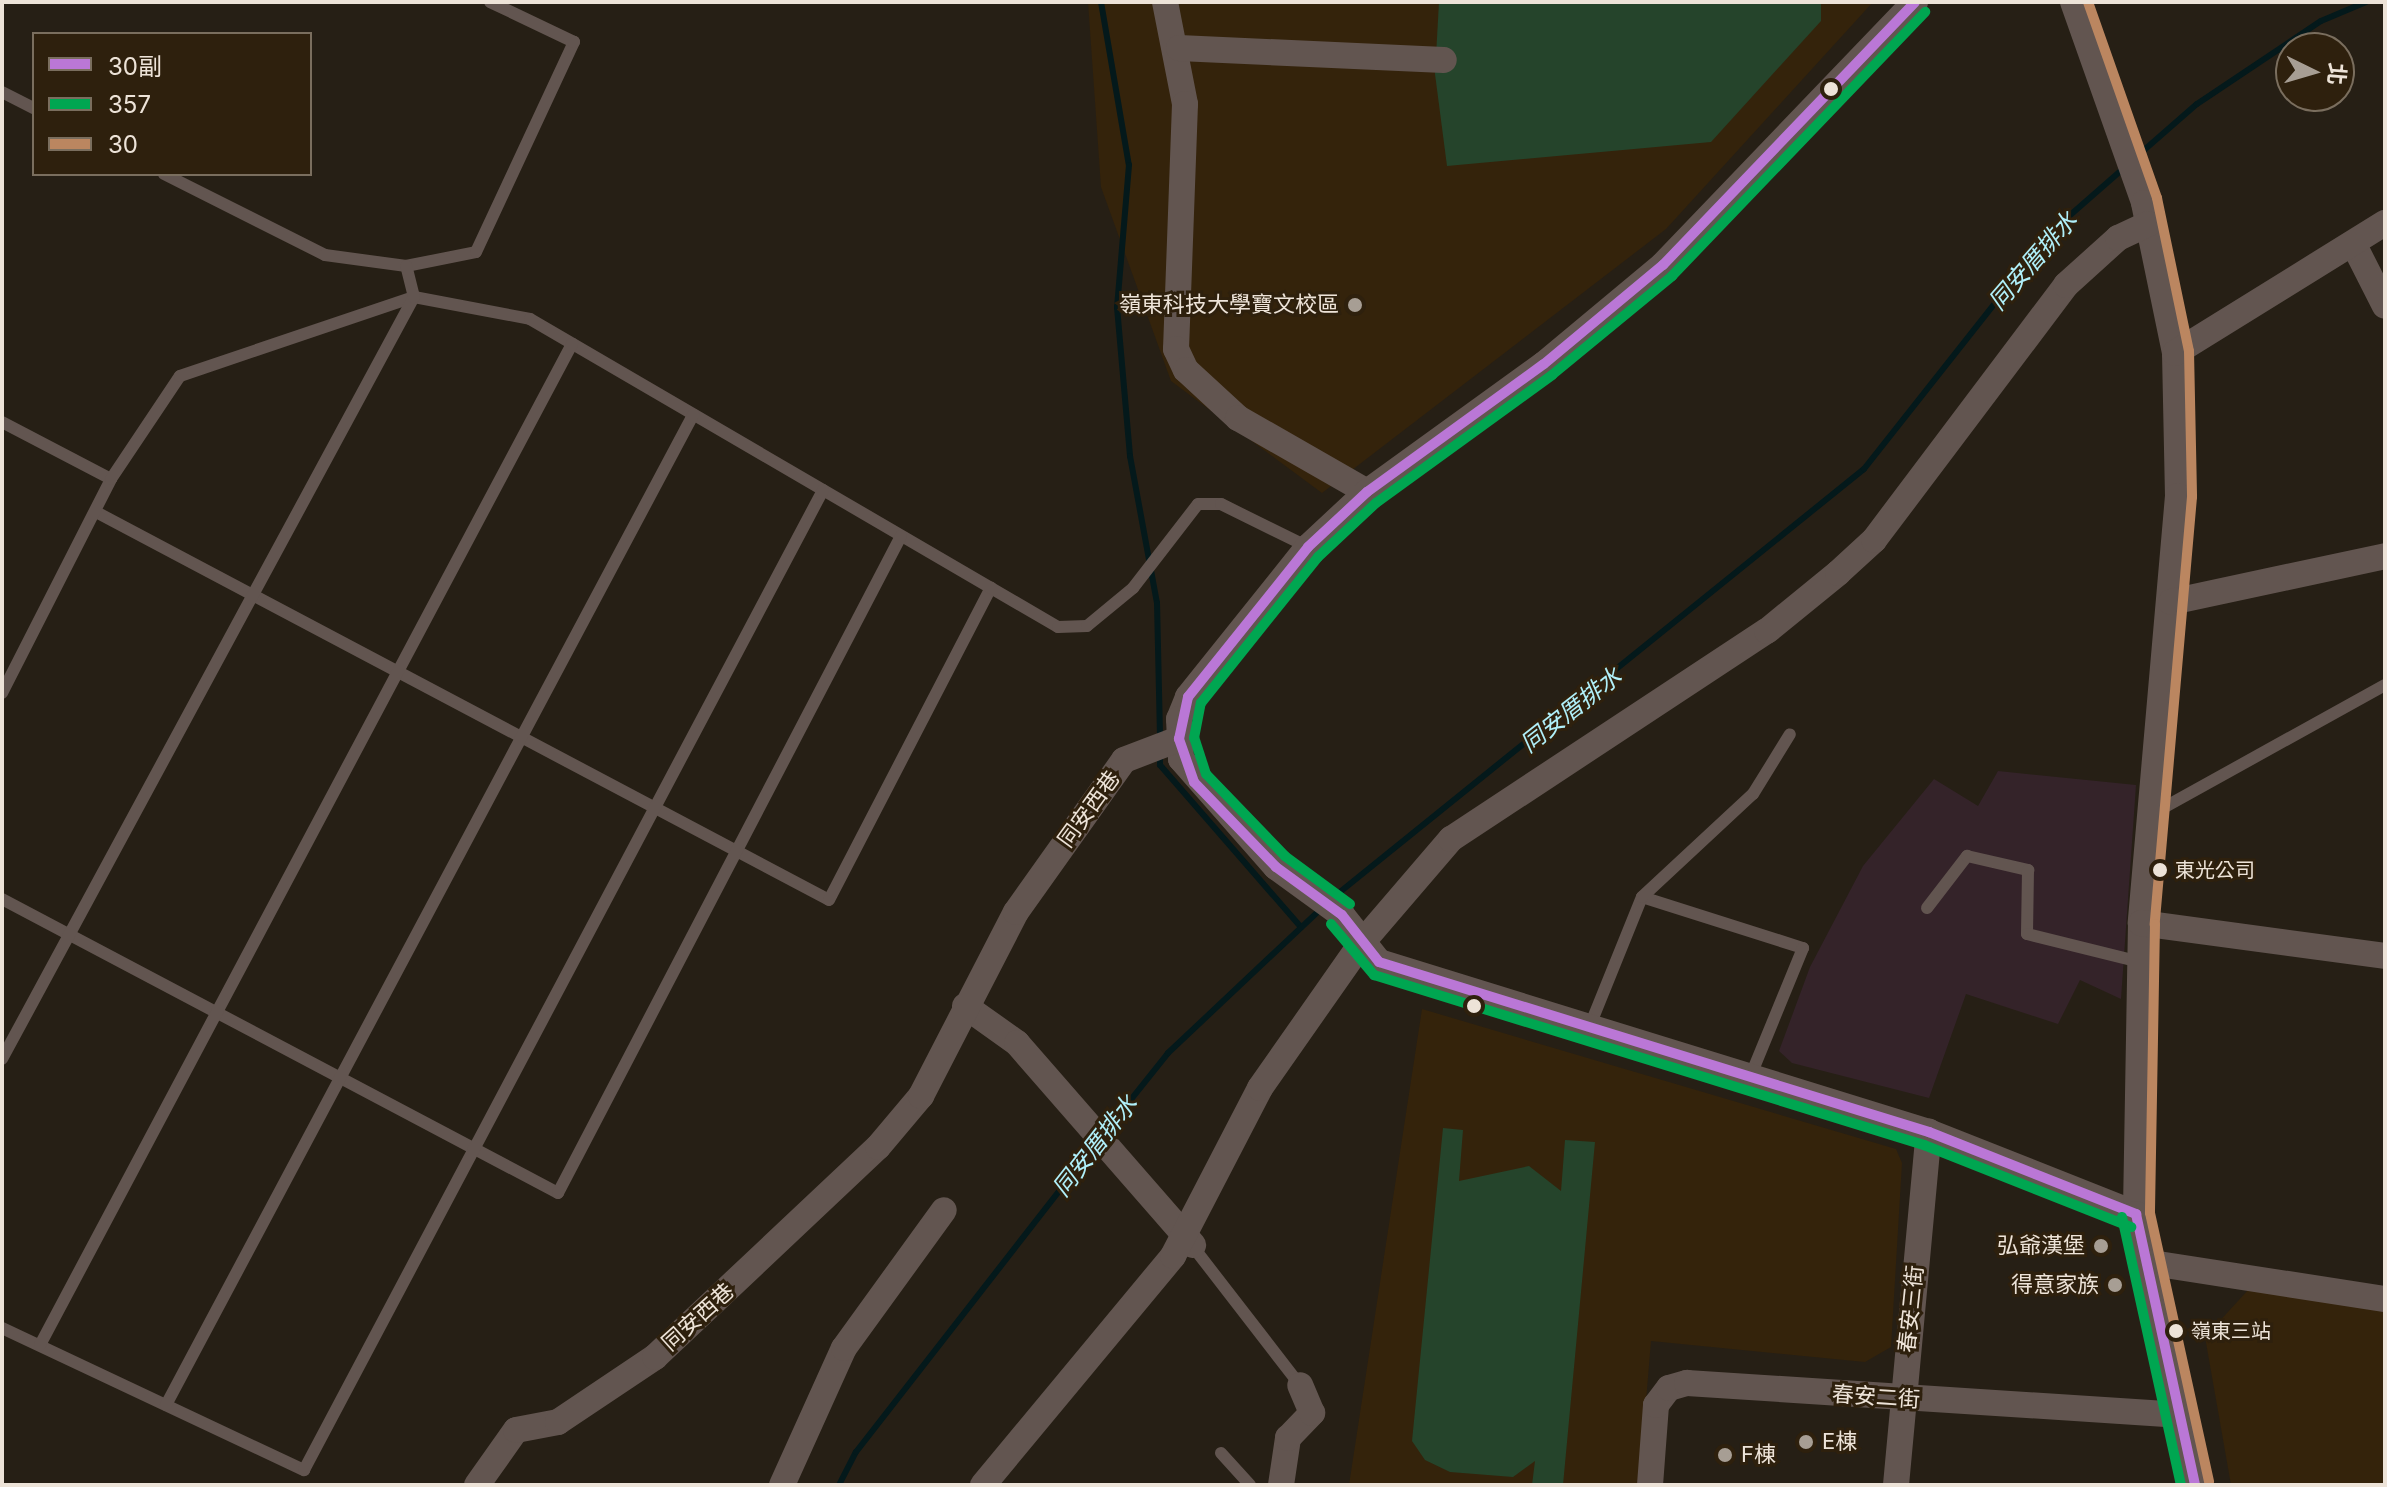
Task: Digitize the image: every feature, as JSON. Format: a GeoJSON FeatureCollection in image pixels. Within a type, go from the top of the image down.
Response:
{"type":"FeatureCollection","features":[{"type":"Feature","properties":{"kind":"street"},"geometry":{"type":"LineString","coordinates":[[1165,2],[1179,48],[1185,104],[1176,349],[1186,370],[1238,418],[1367,492]]}},
{"type":"Feature","properties":{"kind":"street"},"geometry":{"type":"LineString","coordinates":[[1915,2],[1663,265],[1544,364],[1367,492],[1308,547],[1188,697],[1179,739],[1194,782],[1276,867],[1342,915],[1360,945],[1379,962],[1929,1132],[2136,1214]]}},
{"type":"Feature","properties":{"kind":"street"},"geometry":{"type":"LineString","coordinates":[[2073,2],[2146,214],[2175,353],[2171,602],[2154,813],[2141,923],[2136,1214],[2152,1263],[2185,1415],[2195,1485]]}},
{"type":"Feature","properties":{"kind":"street"},"geometry":{"type":"LineString","coordinates":[[1179,48],[1444,60]]}},
{"type":"Feature","properties":{"kind":"street"},"geometry":{"type":"LineString","coordinates":[[983,1485],[1190,1239],[1260,1088],[1360,945],[1473,821],[1767,631],[1838,573],[1874,540],[2066,285],[2146,214]]}},
{"type":"Feature","properties":{"kind":"street"},"geometry":{"type":"LineString","coordinates":[[2175,353],[2385,223]]}},
{"type":"Feature","properties":{"kind":"street"},"geometry":{"type":"LineString","coordinates":[[2354,245],[2385,306]]}},
{"type":"Feature","properties":{"kind":"street"},"geometry":{"type":"LineString","coordinates":[[2171,602],[2385,556]]}},
{"type":"Feature","properties":{"kind":"street","name":"同安西巷"},"geometry":{"type":"LineString","coordinates":[[477,1485],[516,1430],[558,1422],[602,1396],[817,1210],[921,1096],[1016,912],[1124,760],[1179,739]]}},
{"type":"Feature","properties":{"kind":"street"},"geometry":{"type":"LineString","coordinates":[[2141,923],[2385,956]]}},
{"type":"Feature","properties":{"kind":"street"},"geometry":{"type":"LineString","coordinates":[[965,1006],[1017,1043],[1128,1174],[1190,1239]]}},
{"type":"Feature","properties":{"kind":"street","name":"春安三街"},"geometry":{"type":"LineString","coordinates":[[1896,1485],[1929,1132]]}},
{"type":"Feature","properties":{"kind":"street"},"geometry":{"type":"LineString","coordinates":[[782,1485],[844,1348],[944,1210]]}},
{"type":"Feature","properties":{"kind":"street"},"geometry":{"type":"LineString","coordinates":[[2152,1263],[2385,1299]]}},
{"type":"Feature","properties":{"kind":"street"},"geometry":{"type":"LineString","coordinates":[[1281,1485],[1288,1438],[1312,1413],[1300,1385]]}},
{"type":"Feature","properties":{"kind":"street","name":"春安二街"},"geometry":{"type":"LineString","coordinates":[[1650,1485],[1656,1405],[1669,1388],[2185,1415]]}},
{"type":"Feature","properties":{"kind":"lane"},"geometry":{"type":"LineString","coordinates":[[168,176],[325,255],[406,266],[476,252],[574,42],[490,2]]}},
{"type":"Feature","properties":{"kind":"lane"},"geometry":{"type":"LineString","coordinates":[[2,92],[32,107]]}},
{"type":"Feature","properties":{"kind":"lane"},"geometry":{"type":"LineString","coordinates":[[2,1059],[414,297],[406,266]]}},
{"type":"Feature","properties":{"kind":"lane"},"geometry":{"type":"LineString","coordinates":[[2,693],[6,678],[111,479],[180,376],[414,297],[530,319],[1058,627],[1087,626],[1133,588],[1198,504],[1221,504],[1308,547]]}},
{"type":"Feature","properties":{"kind":"lane"},"geometry":{"type":"LineString","coordinates":[[40,1345],[218,1013],[396,670],[572,344]]}},
{"type":"Feature","properties":{"kind":"lane"},"geometry":{"type":"LineString","coordinates":[[166,1405],[693,415]]}},
{"type":"Feature","properties":{"kind":"lane"},"geometry":{"type":"LineString","coordinates":[[2,422],[111,479]]}},
{"type":"Feature","properties":{"kind":"lane"},"geometry":{"type":"LineString","coordinates":[[2,1328],[304,1470],[823,490]]}},
{"type":"Feature","properties":{"kind":"lane"},"geometry":{"type":"LineString","coordinates":[[96,512],[829,900],[991,588]]}},
{"type":"Feature","properties":{"kind":"lane"},"geometry":{"type":"LineString","coordinates":[[2,899],[558,1193],[901,536]]}},
{"type":"Feature","properties":{"kind":"lane"},"geometry":{"type":"LineString","coordinates":[[2154,813],[2385,685]]}},
{"type":"Feature","properties":{"kind":"lane"},"geometry":{"type":"LineString","coordinates":[[1589,1028],[1642,897],[1753,794],[1790,734]]}},
{"type":"Feature","properties":{"kind":"lane"},"geometry":{"type":"LineString","coordinates":[[1927,908],[1967,856],[2028,870],[2027,934],[2140,962]]}},
{"type":"Feature","properties":{"kind":"lane"},"geometry":{"type":"LineString","coordinates":[[1642,897],[1803,948],[1750,1077]]}},
{"type":"Feature","properties":{"kind":"lane"},"geometry":{"type":"LineString","coordinates":[[1190,1239],[1300,1385]]}},
{"type":"Feature","properties":{"kind":"lane"},"geometry":{"type":"LineString","coordinates":[[1221,1453],[1250,1485]]}},
{"type":"Feature","properties":{"kind":"shaded area","name":"嶺東科技大學寶文校區"},"geometry":{"type":"Polygon","coordinates":[[[1088,2],[1873,2],[1666,229],[1322,493],[1171,381],[1101,187],[1088,2]]]}},
{"type":"Feature","properties":{"kind":"shaded area"},"geometry":{"type":"Polygon","coordinates":[[[1998,771],[2136,785],[2121,999],[2080,980],[2058,1024],[1966,994],[1929,1098],[1792,1063],[1779,1051],[1810,967],[1863,866],[1934,779],[1978,806],[1998,771]]]}},
{"type":"Feature","properties":{"kind":"shaded area"},"geometry":{"type":"Polygon","coordinates":[[[1422,1009],[1896,1149],[1902,1163],[1891,1347],[1865,1362],[1651,1341],[1639,1485],[1349,1485],[1422,1009]]]}},
{"type":"Feature","properties":{"kind":"shaded area"},"geometry":{"type":"Polygon","coordinates":[[[2249,1289],[2385,1311],[2385,1485],[2231,1485],[2205,1337],[2249,1289]]]}},
{"type":"Feature","properties":{"kind":"green space"},"geometry":{"type":"Polygon","coordinates":[[[1439,2],[1821,2],[1821,21],[1711,142],[1447,166],[1435,74],[1439,2]]]}},
{"type":"Feature","properties":{"kind":"green space"},"geometry":{"type":"Polygon","coordinates":[[[1443,1128],[1463,1130],[1459,1181],[1529,1166],[1561,1191],[1565,1140],[1595,1142],[1563,1485],[1532,1485],[1535,1461],[1513,1477],[1450,1472],[1425,1460],[1412,1441],[1443,1128]]]}},
{"type":"Feature","properties":{"kind":"waterway"},"geometry":{"type":"LineString","coordinates":[[1101,2],[1129,165],[1117,307],[1130,456],[1157,603],[1160,740]]}},
{"type":"Feature","properties":{"kind":"waterway","name":"同安厝排水"},"geometry":{"type":"LineString","coordinates":[[2135,158],[2197,104],[2321,21],[2366,2]]}},
{"type":"Feature","properties":{"kind":"waterway","name":"同安厝排水"},"geometry":{"type":"LineString","coordinates":[[1330,900],[1864,469],[2052,231],[2124,168]]}},
{"type":"Feature","properties":{"kind":"waterway"},"geometry":{"type":"LineString","coordinates":[[1160,755],[1160,765],[1301,927]]}},
{"type":"Feature","properties":{"kind":"waterway","name":"同安厝排水"},"geometry":{"type":"LineString","coordinates":[[1105,1132],[1168,1053],[1322,908]]}},
{"type":"Feature","properties":{"kind":"waterway","name":"同安厝排水"},"geometry":{"type":"LineString","coordinates":[[839,1485],[856,1452],[1096,1144]]}},
{"type":"Feature","properties":{"kind":"transit line","name":"30副"},"geometry":{"type":"LineString","coordinates":[[1342,915],[1276,867],[1194,782],[1179,739],[1188,697],[1308,547],[1367,492],[1544,364],[1663,265],[1915,2]]}},
{"type":"Feature","properties":{"kind":"transit line","name":"30"},"geometry":{"type":"LineString","coordinates":[[2088,2],[2157,198],[2189,351],[2192,497],[2155,924],[2150,1213],[2209,1482]]}},
{"type":"Feature","properties":{"kind":"transit line","name":"357"},"geometry":{"type":"LineString","coordinates":[[1350,904],[1285,856],[1206,774],[1194,738],[1201,703],[1318,557],[1376,503],[1552,375],[1672,276],[1925,12]]}},
{"type":"Feature","properties":{"kind":"transit line","name":"30副"},"geometry":{"type":"LineString","coordinates":[[1342,915],[1379,962],[1929,1132],[2136,1214]]}},
{"type":"Feature","properties":{"kind":"transit line","name":"357"},"geometry":{"type":"LineString","coordinates":[[1331,924],[1374,975],[1924,1145],[2131,1227]]}},
{"type":"Feature","properties":{"kind":"transit line","name":"30副"},"geometry":{"type":"LineString","coordinates":[[2136,1214],[2195,1485]]}},
{"type":"Feature","properties":{"kind":"transit line","name":"357"},"geometry":{"type":"LineString","coordinates":[[2122,1217],[2181,1485]]}},
{"type":"Feature","properties":{"kind":"place","name":"嶺東科技大學寶文校區"},"geometry":{"type":"Point","coordinates":[1355,305]}},
{"type":"Feature","properties":{"kind":"place","name":"東光公司"},"geometry":{"type":"Point","coordinates":[2160,870]}},
{"type":"Feature","properties":{"kind":"place","name":"弘爺漢堡"},"geometry":{"type":"Point","coordinates":[2101,1246]}},
{"type":"Feature","properties":{"kind":"place","name":"得意家族"},"geometry":{"type":"Point","coordinates":[2115,1285]}},
{"type":"Feature","properties":{"kind":"place","name":"嶺東三站"},"geometry":{"type":"Point","coordinates":[2176,1331]}},
{"type":"Feature","properties":{"kind":"place","name":"E棟"},"geometry":{"type":"Point","coordinates":[1806,1442]}},
{"type":"Feature","properties":{"kind":"place","name":"F棟"},"geometry":{"type":"Point","coordinates":[1725,1455]}}]}
